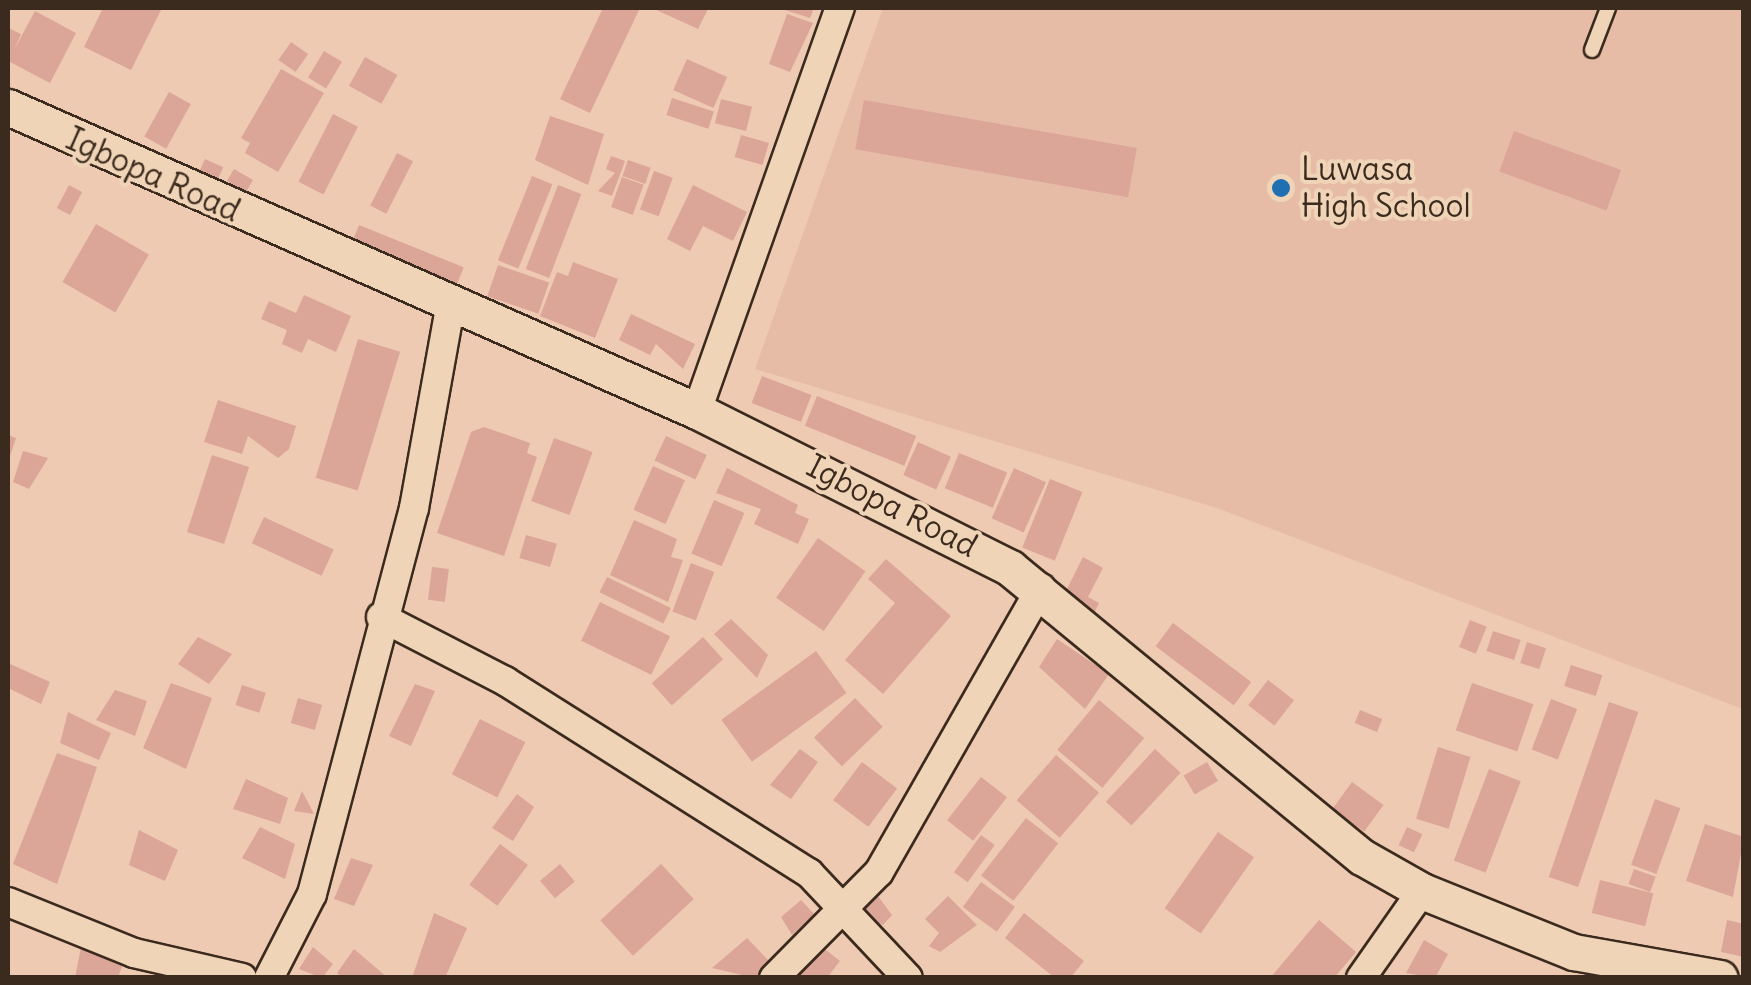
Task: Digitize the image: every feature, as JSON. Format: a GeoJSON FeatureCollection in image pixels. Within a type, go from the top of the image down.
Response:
{"type":"FeatureCollection","features":[{"type":"Feature","properties":{"kind":"street"},"geometry":{"type":"LineString","coordinates":[[698,410],[840,8]]}},
{"type":"Feature","properties":{"kind":"street","name":"Igbopa Road"},"geometry":{"type":"LineString","coordinates":[[8,107],[450,307],[698,410],[879,496],[1041,588],[1362,857],[1422,891],[1574,952],[1720,978]]}},
{"type":"Feature","properties":{"kind":"street"},"geometry":{"type":"LineString","coordinates":[[269,978],[312,894],[381,617],[414,508],[450,307]]}},
{"type":"Feature","properties":{"kind":"street"},"geometry":{"type":"LineString","coordinates":[[774,978],[878,872],[1041,588]]}},
{"type":"Feature","properties":{"kind":"street"},"geometry":{"type":"LineString","coordinates":[[381,617],[651,772],[809,872],[908,978]]}},
{"type":"Feature","properties":{"kind":"street"},"geometry":{"type":"LineString","coordinates":[[1361,978],[1422,891]]}},
{"type":"Feature","properties":{"kind":"street"},"geometry":{"type":"LineString","coordinates":[[8,902],[134,953],[242,978]]}},
{"type":"Feature","properties":{"kind":"lane"},"geometry":{"type":"LineString","coordinates":[[1592,50],[1608,8]]}},
{"type":"Feature","properties":{"kind":"shaded area","name":"Luwasa High School"},"geometry":{"type":"Polygon","coordinates":[[[883,8],[1743,8],[1743,709],[1217,508],[755,369],[883,8]]]}},
{"type":"Feature","properties":{"kind":"building"},"geometry":{"type":"Polygon","coordinates":[[[103,8],[162,8],[131,70],[84,47],[103,8]]]}},
{"type":"Feature","properties":{"kind":"building"},"geometry":{"type":"Polygon","coordinates":[[[603,8],[640,8],[590,113],[560,99],[603,8]]]}},
{"type":"Feature","properties":{"kind":"building"},"geometry":{"type":"Polygon","coordinates":[[[652,8],[705,8],[708,9],[698,29],[652,8]]]}},
{"type":"Feature","properties":{"kind":"building"},"geometry":{"type":"Polygon","coordinates":[[[779,8],[814,8],[810,18],[779,8]]]}},
{"type":"Feature","properties":{"kind":"building"},"geometry":{"type":"Polygon","coordinates":[[[35,11],[76,33],[50,83],[8,61],[8,28],[21,34],[14,50],[35,11]]]}},
{"type":"Feature","properties":{"kind":"building"},"geometry":{"type":"Polygon","coordinates":[[[787,14],[813,23],[790,72],[769,64],[787,14]]]}},
{"type":"Feature","properties":{"kind":"building"},"geometry":{"type":"Polygon","coordinates":[[[291,42],[308,54],[296,72],[278,60],[291,42]]]}},
{"type":"Feature","properties":{"kind":"building"},"geometry":{"type":"Polygon","coordinates":[[[324,51],[342,62],[326,88],[308,78],[324,51]]]}},
{"type":"Feature","properties":{"kind":"building"},"geometry":{"type":"Polygon","coordinates":[[[365,57],[397,75],[381,104],[349,86],[365,57]]]}},
{"type":"Feature","properties":{"kind":"building"},"geometry":{"type":"Polygon","coordinates":[[[687,59],[727,77],[713,108],[673,90],[687,59]]]}},
{"type":"Feature","properties":{"kind":"building"},"geometry":{"type":"Polygon","coordinates":[[[281,69],[324,93],[278,172],[245,153],[250,143],[241,138],[281,69]]]}},
{"type":"Feature","properties":{"kind":"building"},"geometry":{"type":"Polygon","coordinates":[[[169,92],[191,104],[166,149],[144,137],[169,92]]]}},
{"type":"Feature","properties":{"kind":"building"},"geometry":{"type":"Polygon","coordinates":[[[672,98],[714,112],[708,129],[666,115],[672,98]]]}},
{"type":"Feature","properties":{"kind":"building"},"geometry":{"type":"Polygon","coordinates":[[[721,99],[752,107],[746,131],[715,123],[721,99]]]}},
{"type":"Feature","properties":{"kind":"building"},"geometry":{"type":"Polygon","coordinates":[[[864,100],[1137,148],[1128,197],[855,149],[864,100]]]}},
{"type":"Feature","properties":{"kind":"building"},"geometry":{"type":"Polygon","coordinates":[[[333,114],[358,127],[323,194],[298,182],[333,114]]]}},
{"type":"Feature","properties":{"kind":"building"},"geometry":{"type":"Polygon","coordinates":[[[550,116],[604,134],[588,185],[535,160],[550,116]]]}},
{"type":"Feature","properties":{"kind":"building"},"geometry":{"type":"Polygon","coordinates":[[[1514,131],[1621,170],[1606,210],[1499,171],[1514,131]]]}},
{"type":"Feature","properties":{"kind":"building"},"geometry":{"type":"Polygon","coordinates":[[[741,135],[769,143],[763,165],[735,157],[741,135]]]}},
{"type":"Feature","properties":{"kind":"building"},"geometry":{"type":"Polygon","coordinates":[[[397,153],[413,161],[386,214],[370,206],[397,153]]]}},
{"type":"Feature","properties":{"kind":"building"},"geometry":{"type":"Polygon","coordinates":[[[611,156],[625,161],[612,196],[598,191],[615,173],[606,169],[611,156]]]}},
{"type":"Feature","properties":{"kind":"building"},"geometry":{"type":"Polygon","coordinates":[[[205,159],[223,167],[217,182],[198,174],[205,159]]]}},
{"type":"Feature","properties":{"kind":"building"},"geometry":{"type":"Polygon","coordinates":[[[628,160],[651,168],[645,184],[622,176],[628,160]]]}},
{"type":"Feature","properties":{"kind":"building"},"geometry":{"type":"Polygon","coordinates":[[[234,169],[253,180],[246,192],[227,181],[234,169]]]}},
{"type":"Feature","properties":{"kind":"building"},"geometry":{"type":"Polygon","coordinates":[[[654,171],[673,178],[659,216],[640,210],[654,171]]]}},
{"type":"Feature","properties":{"kind":"building"},"geometry":{"type":"Polygon","coordinates":[[[532,176],[552,184],[518,269],[498,260],[532,176]]]}},
{"type":"Feature","properties":{"kind":"building"},"geometry":{"type":"Polygon","coordinates":[[[622,177],[644,185],[633,215],[611,207],[622,177]]]}},
{"type":"Feature","properties":{"kind":"building"},"geometry":{"type":"Polygon","coordinates":[[[69,185],[82,192],[70,215],[57,208],[69,185]]]}},
{"type":"Feature","properties":{"kind":"building"},"geometry":{"type":"Polygon","coordinates":[[[558,185],[581,194],[549,278],[526,269],[558,185]]]}},
{"type":"Feature","properties":{"kind":"building"},"geometry":{"type":"Polygon","coordinates":[[[693,185],[747,212],[733,241],[703,226],[690,251],[667,239],[693,185]]]}},
{"type":"Feature","properties":{"kind":"building"},"geometry":{"type":"Polygon","coordinates":[[[96,224],[149,254],[115,313],[63,282],[96,224]]]}},
{"type":"Feature","properties":{"kind":"building"},"geometry":{"type":"Polygon","coordinates":[[[359,225],[464,267],[455,289],[350,246],[359,225]]]}},
{"type":"Feature","properties":{"kind":"building"},"geometry":{"type":"Polygon","coordinates":[[[573,262],[618,279],[595,338],[540,316],[557,272],[568,276],[573,262]]]}},
{"type":"Feature","properties":{"kind":"building"},"geometry":{"type":"Polygon","coordinates":[[[498,265],[549,283],[538,314],[487,296],[498,265]]]}},
{"type":"Feature","properties":{"kind":"building"},"geometry":{"type":"Polygon","coordinates":[[[304,295],[351,316],[336,352],[308,339],[302,353],[282,344],[287,330],[261,319],[269,301],[296,313],[304,295]]]}},
{"type":"Feature","properties":{"kind":"building"},"geometry":{"type":"Polygon","coordinates":[[[631,314],[695,344],[683,369],[656,344],[650,355],[619,340],[631,314]]]}},
{"type":"Feature","properties":{"kind":"building"},"geometry":{"type":"Polygon","coordinates":[[[358,339],[400,352],[358,491],[316,478],[358,339]]]}},
{"type":"Feature","properties":{"kind":"building"},"geometry":{"type":"Polygon","coordinates":[[[762,376],[811,395],[801,422],[752,403],[762,376]]]}},
{"type":"Feature","properties":{"kind":"building"},"geometry":{"type":"Polygon","coordinates":[[[817,396],[916,436],[904,466],[805,426],[817,396]]]}},
{"type":"Feature","properties":{"kind":"building"},"geometry":{"type":"Polygon","coordinates":[[[218,400],[296,426],[289,449],[278,458],[248,436],[242,454],[204,442],[218,400]]]}},
{"type":"Feature","properties":{"kind":"building"},"geometry":{"type":"Polygon","coordinates":[[[484,427],[530,443],[527,453],[537,457],[504,556],[437,533],[471,432],[484,427]]]}},
{"type":"Feature","properties":{"kind":"building"},"geometry":{"type":"Polygon","coordinates":[[[8,435],[16,438],[8,462],[8,435]]]}},
{"type":"Feature","properties":{"kind":"building"},"geometry":{"type":"Polygon","coordinates":[[[666,436],[707,455],[695,479],[655,460],[666,436]]]}},
{"type":"Feature","properties":{"kind":"building"},"geometry":{"type":"Polygon","coordinates":[[[554,438],[593,452],[570,515],[531,501],[554,438]]]}},
{"type":"Feature","properties":{"kind":"building"},"geometry":{"type":"Polygon","coordinates":[[[918,442],[951,457],[936,490],[903,475],[918,442]]]}},
{"type":"Feature","properties":{"kind":"building"},"geometry":{"type":"Polygon","coordinates":[[[23,451],[48,458],[29,489],[13,482],[23,451]]]}},
{"type":"Feature","properties":{"kind":"building"},"geometry":{"type":"Polygon","coordinates":[[[959,453],[1007,472],[993,508],[945,488],[959,453]]]}},
{"type":"Feature","properties":{"kind":"building"},"geometry":{"type":"Polygon","coordinates":[[[212,455],[249,467],[224,544],[187,532],[212,455]]]}},
{"type":"Feature","properties":{"kind":"building"},"geometry":{"type":"Polygon","coordinates":[[[653,466],[685,480],[665,524],[633,510],[653,466]]]}},
{"type":"Feature","properties":{"kind":"building"},"geometry":{"type":"Polygon","coordinates":[[[727,468],[798,505],[795,513],[809,519],[798,544],[754,524],[761,509],[716,493],[727,468]]]}},
{"type":"Feature","properties":{"kind":"building"},"geometry":{"type":"Polygon","coordinates":[[[1014,468],[1046,482],[1024,532],[992,518],[1014,468]]]}},
{"type":"Feature","properties":{"kind":"building"},"geometry":{"type":"Polygon","coordinates":[[[1050,479],[1082,492],[1055,561],[1022,548],[1050,479]]]}},
{"type":"Feature","properties":{"kind":"building"},"geometry":{"type":"Polygon","coordinates":[[[714,500],[744,513],[722,566],[691,553],[714,500]]]}},
{"type":"Feature","properties":{"kind":"building"},"geometry":{"type":"Polygon","coordinates":[[[264,517],[334,550],[322,576],[252,543],[264,517]]]}},
{"type":"Feature","properties":{"kind":"building"},"geometry":{"type":"Polygon","coordinates":[[[634,520],[677,539],[671,557],[683,560],[668,602],[610,575],[634,520]]]}},
{"type":"Feature","properties":{"kind":"building"},"geometry":{"type":"Polygon","coordinates":[[[526,535],[557,544],[550,567],[519,558],[526,535]]]}},
{"type":"Feature","properties":{"kind":"building"},"geometry":{"type":"Polygon","coordinates":[[[818,538],[866,571],[824,631],[776,598],[818,538]]]}},
{"type":"Feature","properties":{"kind":"building"},"geometry":{"type":"Polygon","coordinates":[[[1083,557],[1103,568],[1088,597],[1099,603],[1093,616],[1062,599],[1083,557]]]}},
{"type":"Feature","properties":{"kind":"building"},"geometry":{"type":"Polygon","coordinates":[[[886,559],[951,616],[883,694],[845,660],[895,603],[868,579],[886,559]]]}},
{"type":"Feature","properties":{"kind":"building"},"geometry":{"type":"Polygon","coordinates":[[[691,563],[714,572],[696,621],[672,612],[691,563]]]}},
{"type":"Feature","properties":{"kind":"building"},"geometry":{"type":"Polygon","coordinates":[[[432,567],[449,569],[445,602],[428,600],[432,567]]]}},
{"type":"Feature","properties":{"kind":"building"},"geometry":{"type":"Polygon","coordinates":[[[607,577],[671,608],[663,623],[600,592],[607,577]]]}},
{"type":"Feature","properties":{"kind":"building"},"geometry":{"type":"Polygon","coordinates":[[[600,602],[670,636],[651,675],[581,641],[600,602]]]}},
{"type":"Feature","properties":{"kind":"building"},"geometry":{"type":"Polygon","coordinates":[[[731,619],[768,655],[757,678],[714,634],[731,619]]]}},
{"type":"Feature","properties":{"kind":"building"},"geometry":{"type":"Polygon","coordinates":[[[1470,620],[1487,627],[1476,654],[1459,647],[1470,620]]]}},
{"type":"Feature","properties":{"kind":"building"},"geometry":{"type":"Polygon","coordinates":[[[1173,623],[1251,682],[1234,705],[1156,646],[1173,623]]]}},
{"type":"Feature","properties":{"kind":"building"},"geometry":{"type":"Polygon","coordinates":[[[1493,631],[1521,640],[1514,660],[1487,651],[1493,631]]]}},
{"type":"Feature","properties":{"kind":"building"},"geometry":{"type":"Polygon","coordinates":[[[198,637],[232,654],[209,684],[178,664],[198,637]]]}},
{"type":"Feature","properties":{"kind":"building"},"geometry":{"type":"Polygon","coordinates":[[[703,637],[723,659],[672,705],[652,683],[703,637]]]}},
{"type":"Feature","properties":{"kind":"building"},"geometry":{"type":"Polygon","coordinates":[[[1057,639],[1109,674],[1085,709],[1039,667],[1057,639]]]}},
{"type":"Feature","properties":{"kind":"building"},"geometry":{"type":"Polygon","coordinates":[[[1527,642],[1546,648],[1539,669],[1520,663],[1527,642]]]}},
{"type":"Feature","properties":{"kind":"building"},"geometry":{"type":"Polygon","coordinates":[[[816,651],[847,693],[752,762],[721,720],[816,651]]]}},
{"type":"Feature","properties":{"kind":"building"},"geometry":{"type":"Polygon","coordinates":[[[8,663],[50,682],[41,704],[8,688],[8,663]]]}},
{"type":"Feature","properties":{"kind":"building"},"geometry":{"type":"Polygon","coordinates":[[[1571,665],[1602,675],[1596,696],[1564,686],[1571,665]]]}},
{"type":"Feature","properties":{"kind":"building"},"geometry":{"type":"Polygon","coordinates":[[[1268,680],[1294,700],[1274,726],[1248,705],[1268,680]]]}},
{"type":"Feature","properties":{"kind":"building"},"geometry":{"type":"Polygon","coordinates":[[[171,683],[212,698],[186,769],[143,748],[171,683]]]}},
{"type":"Feature","properties":{"kind":"building"},"geometry":{"type":"Polygon","coordinates":[[[1472,683],[1533,704],[1517,751],[1456,730],[1472,683]]]}},
{"type":"Feature","properties":{"kind":"building"},"geometry":{"type":"Polygon","coordinates":[[[415,684],[435,691],[411,746],[389,736],[415,684]]]}},
{"type":"Feature","properties":{"kind":"building"},"geometry":{"type":"Polygon","coordinates":[[[242,685],[266,693],[259,713],[236,705],[242,685]]]}},
{"type":"Feature","properties":{"kind":"building"},"geometry":{"type":"Polygon","coordinates":[[[115,690],[147,701],[135,736],[96,720],[115,690]]]}},
{"type":"Feature","properties":{"kind":"building"},"geometry":{"type":"Polygon","coordinates":[[[298,698],[322,705],[315,730],[291,723],[298,698]]]}},
{"type":"Feature","properties":{"kind":"building"},"geometry":{"type":"Polygon","coordinates":[[[855,698],[883,727],[842,766],[814,738],[855,698]]]}},
{"type":"Feature","properties":{"kind":"building"},"geometry":{"type":"Polygon","coordinates":[[[1551,699],[1577,709],[1558,759],[1532,749],[1551,699]]]}},
{"type":"Feature","properties":{"kind":"building"},"geometry":{"type":"Polygon","coordinates":[[[1099,700],[1144,738],[1102,788],[1057,750],[1099,700]]]}},
{"type":"Feature","properties":{"kind":"building"},"geometry":{"type":"Polygon","coordinates":[[[1609,702],[1638,712],[1578,887],[1549,877],[1609,702]]]}},
{"type":"Feature","properties":{"kind":"building"},"geometry":{"type":"Polygon","coordinates":[[[1360,710],[1382,719],[1377,732],[1355,723],[1360,710]]]}},
{"type":"Feature","properties":{"kind":"building"},"geometry":{"type":"Polygon","coordinates":[[[68,712],[111,733],[99,760],[60,743],[68,712]]]}},
{"type":"Feature","properties":{"kind":"building"},"geometry":{"type":"Polygon","coordinates":[[[480,719],[525,742],[497,797],[452,774],[480,719]]]}},
{"type":"Feature","properties":{"kind":"building"},"geometry":{"type":"Polygon","coordinates":[[[1438,747],[1471,757],[1449,829],[1416,819],[1438,747]]]}},
{"type":"Feature","properties":{"kind":"building"},"geometry":{"type":"Polygon","coordinates":[[[800,749],[818,762],[791,799],[770,785],[800,749]]]}},
{"type":"Feature","properties":{"kind":"building"},"geometry":{"type":"Polygon","coordinates":[[[1155,749],[1181,773],[1131,826],[1106,802],[1155,749]]]}},
{"type":"Feature","properties":{"kind":"building"},"geometry":{"type":"Polygon","coordinates":[[[57,753],[97,767],[57,884],[13,864],[57,753]]]}},
{"type":"Feature","properties":{"kind":"building"},"geometry":{"type":"Polygon","coordinates":[[[1056,755],[1099,792],[1060,838],[1017,800],[1056,755]]]}},
{"type":"Feature","properties":{"kind":"building"},"geometry":{"type":"Polygon","coordinates":[[[862,762],[897,788],[868,827],[833,800],[862,762]]]}},
{"type":"Feature","properties":{"kind":"building"},"geometry":{"type":"Polygon","coordinates":[[[1207,762],[1218,781],[1195,795],[1184,776],[1207,762]]]}},
{"type":"Feature","properties":{"kind":"building"},"geometry":{"type":"Polygon","coordinates":[[[1489,769],[1521,781],[1486,873],[1454,860],[1489,769]]]}},
{"type":"Feature","properties":{"kind":"building"},"geometry":{"type":"Polygon","coordinates":[[[981,777],[1007,797],[973,841],[947,820],[981,777]]]}},
{"type":"Feature","properties":{"kind":"building"},"geometry":{"type":"Polygon","coordinates":[[[246,779],[288,798],[280,824],[233,809],[246,779]]]}},
{"type":"Feature","properties":{"kind":"building"},"geometry":{"type":"Polygon","coordinates":[[[1352,782],[1384,805],[1364,832],[1333,809],[1352,782]]]}},
{"type":"Feature","properties":{"kind":"building"},"geometry":{"type":"Polygon","coordinates":[[[302,791],[314,814],[294,811],[302,791]]]}},
{"type":"Feature","properties":{"kind":"building"},"geometry":{"type":"Polygon","coordinates":[[[517,794],[534,807],[513,841],[492,828],[517,794]]]}},
{"type":"Feature","properties":{"kind":"building"},"geometry":{"type":"Polygon","coordinates":[[[1655,799],[1680,808],[1656,874],[1631,865],[1655,799]]]}},
{"type":"Feature","properties":{"kind":"building"},"geometry":{"type":"Polygon","coordinates":[[[1026,818],[1058,843],[1013,901],[981,876],[1026,818]]]}},
{"type":"Feature","properties":{"kind":"building"},"geometry":{"type":"Polygon","coordinates":[[[1705,824],[1744,837],[1733,897],[1686,881],[1705,824]]]}},
{"type":"Feature","properties":{"kind":"building"},"geometry":{"type":"Polygon","coordinates":[[[260,827],[295,844],[285,879],[242,858],[260,827]]]}},
{"type":"Feature","properties":{"kind":"building"},"geometry":{"type":"Polygon","coordinates":[[[1407,827],[1422,834],[1414,852],[1399,845],[1407,827]]]}},
{"type":"Feature","properties":{"kind":"building"},"geometry":{"type":"Polygon","coordinates":[[[139,830],[178,850],[165,881],[129,865],[139,830]]]}},
{"type":"Feature","properties":{"kind":"building"},"geometry":{"type":"Polygon","coordinates":[[[1218,832],[1254,857],[1201,933],[1165,908],[1218,832]]]}},
{"type":"Feature","properties":{"kind":"building"},"geometry":{"type":"Polygon","coordinates":[[[981,835],[995,845],[968,882],[954,872],[981,835]]]}},
{"type":"Feature","properties":{"kind":"building"},"geometry":{"type":"Polygon","coordinates":[[[500,844],[528,865],[497,906],[469,885],[500,844]]]}},
{"type":"Feature","properties":{"kind":"building"},"geometry":{"type":"Polygon","coordinates":[[[351,858],[373,865],[354,906],[334,899],[351,858]]]}},
{"type":"Feature","properties":{"kind":"building"},"geometry":{"type":"Polygon","coordinates":[[[560,864],[575,882],[555,898],[540,881],[560,864]]]}},
{"type":"Feature","properties":{"kind":"building"},"geometry":{"type":"Polygon","coordinates":[[[661,864],[694,899],[633,956],[600,921],[661,864]]]}},
{"type":"Feature","properties":{"kind":"building"},"geometry":{"type":"Polygon","coordinates":[[[1634,869],[1656,877],[1650,892],[1629,884],[1634,869]]]}},
{"type":"Feature","properties":{"kind":"building"},"geometry":{"type":"Polygon","coordinates":[[[1600,880],[1653,893],[1645,926],[1592,913],[1600,880]]]}},
{"type":"Feature","properties":{"kind":"building"},"geometry":{"type":"Polygon","coordinates":[[[981,882],[1015,907],[997,932],[963,907],[981,882]]]}},
{"type":"Feature","properties":{"kind":"building"},"geometry":{"type":"Polygon","coordinates":[[[875,892],[892,915],[883,925],[859,912],[875,892]]]}},
{"type":"Feature","properties":{"kind":"building"},"geometry":{"type":"Polygon","coordinates":[[[948,896],[977,925],[940,952],[929,946],[939,933],[925,919],[948,896]]]}},
{"type":"Feature","properties":{"kind":"building"},"geometry":{"type":"Polygon","coordinates":[[[801,900],[814,914],[792,935],[781,917],[801,900]]]}},
{"type":"Feature","properties":{"kind":"building"},"geometry":{"type":"Polygon","coordinates":[[[434,913],[467,928],[445,978],[412,978],[434,913]]]}},
{"type":"Feature","properties":{"kind":"building"},"geometry":{"type":"Polygon","coordinates":[[[1024,913],[1084,961],[1070,978],[1055,978],[1005,938],[1024,913]]]}},
{"type":"Feature","properties":{"kind":"building"},"geometry":{"type":"Polygon","coordinates":[[[1319,920],[1356,952],[1334,978],[1270,978],[1319,920]]]}},
{"type":"Feature","properties":{"kind":"building"},"geometry":{"type":"Polygon","coordinates":[[[1727,920],[1744,924],[1744,957],[1721,952],[1727,920]]]}},
{"type":"Feature","properties":{"kind":"building"},"geometry":{"type":"Polygon","coordinates":[[[747,938],[770,962],[755,978],[712,968],[747,938]]]}},
{"type":"Feature","properties":{"kind":"building"},"geometry":{"type":"Polygon","coordinates":[[[1424,940],[1448,954],[1435,978],[1406,973],[1424,940]]]}},
{"type":"Feature","properties":{"kind":"building"},"geometry":{"type":"Polygon","coordinates":[[[821,946],[840,961],[827,978],[797,978],[821,946]]]}},
{"type":"Feature","properties":{"kind":"building"},"geometry":{"type":"Polygon","coordinates":[[[81,947],[122,966],[118,978],[75,978],[81,947]]]}},
{"type":"Feature","properties":{"kind":"building"},"geometry":{"type":"Polygon","coordinates":[[[313,947],[333,964],[322,978],[299,969],[313,947]]]}},
{"type":"Feature","properties":{"kind":"building"},"geometry":{"type":"Polygon","coordinates":[[[354,949],[388,978],[343,978],[337,973],[354,949]]]}},
{"type":"Feature","properties":{"kind":"place","name":"Luwasa High School"},"geometry":{"type":"Point","coordinates":[1281,188]}}]}
